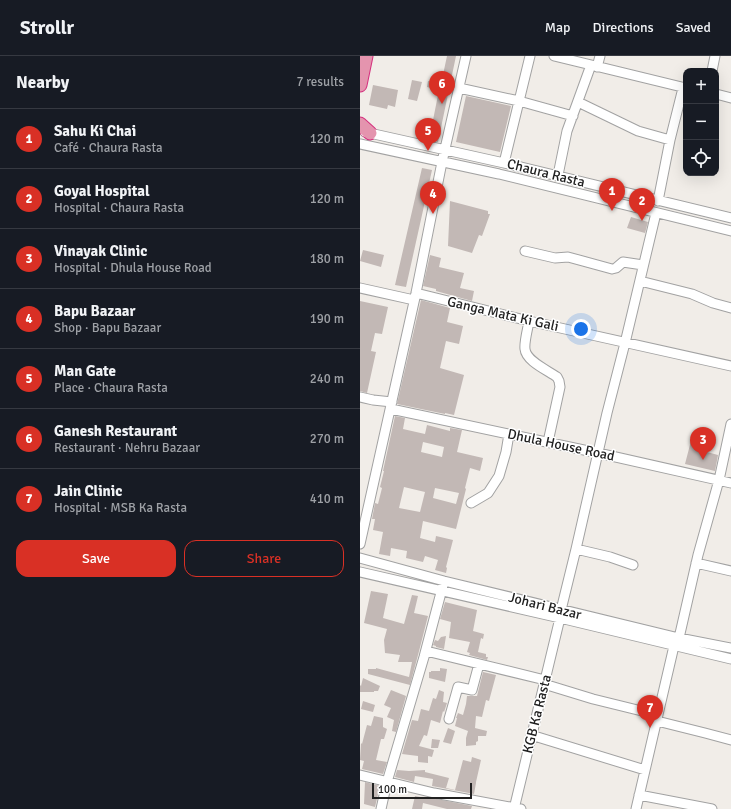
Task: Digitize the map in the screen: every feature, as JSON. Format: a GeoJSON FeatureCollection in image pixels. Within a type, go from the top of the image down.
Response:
{"type":"FeatureCollection","features":[{"type":"Feature","properties":{"kind":"highway"},"geometry":{"type":"LineString","coordinates":[[360,85],[366,56]]}},
{"type":"Feature","properties":{"kind":"highway"},"geometry":{"type":"LineString","coordinates":[[360,124],[365,132]]}},
{"type":"Feature","properties":{"kind":"street"},"geometry":{"type":"LineString","coordinates":[[360,544],[392,405],[442,162],[466,56]]}},
{"type":"Feature","properties":{"kind":"street"},"geometry":{"type":"LineString","coordinates":[[504,163],[530,56]]}},
{"type":"Feature","properties":{"kind":"street"},"geometry":{"type":"LineString","coordinates":[[554,56],[683,88]]}},
{"type":"Feature","properties":{"kind":"street"},"geometry":{"type":"LineString","coordinates":[[558,176],[567,130],[594,66],[600,56]]}},
{"type":"Feature","properties":{"kind":"street"},"geometry":{"type":"LineString","coordinates":[[713,68],[715,56]]}},
{"type":"Feature","properties":{"kind":"street"},"geometry":{"type":"LineString","coordinates":[[459,88],[519,101],[573,116]]}},
{"type":"Feature","properties":{"kind":"street"},"geometry":{"type":"LineString","coordinates":[[658,201],[670,140],[683,92]]}},
{"type":"Feature","properties":{"kind":"street"},"geometry":{"type":"LineString","coordinates":[[719,95],[731,98]]}},
{"type":"Feature","properties":{"kind":"street"},"geometry":{"type":"LineString","coordinates":[[578,102],[638,131],[670,140]]}},
{"type":"Feature","properties":{"kind":"street","name":"Chaura Rasta"},"geometry":{"type":"LineString","coordinates":[[365,132],[504,163],[731,218]]}},
{"type":"Feature","properties":{"kind":"street","name":"Chaura Rasta"},"geometry":{"type":"LineString","coordinates":[[360,144],[499,174],[731,231]]}},
{"type":"Feature","properties":{"kind":"street","name":"KGB Ka Rasta"},"geometry":{"type":"LineString","coordinates":[[517,808],[560,614],[656,213]]}},
{"type":"Feature","properties":{"kind":"street"},"geometry":{"type":"LineString","coordinates":[[525,251],[554,258],[568,257],[612,269],[616,268],[623,262],[643,265]]}},
{"type":"Feature","properties":{"kind":"street"},"geometry":{"type":"LineString","coordinates":[[640,282],[692,294],[713,303],[731,308]]}},
{"type":"Feature","properties":{"kind":"street","name":"Ganga Mata Ki Gali"},"geometry":{"type":"LineString","coordinates":[[360,288],[415,297],[731,366]]}},
{"type":"Feature","properties":{"kind":"street"},"geometry":{"type":"LineString","coordinates":[[529,321],[525,348],[527,355],[531,360],[557,377],[560,387],[548,442]]}},
{"type":"Feature","properties":{"kind":"street","name":"Dhula House Road"},"geometry":{"type":"LineString","coordinates":[[360,397],[509,434],[731,483]]}},
{"type":"Feature","properties":{"kind":"street"},"geometry":{"type":"LineString","coordinates":[[636,809],[676,642],[719,480],[731,424]]}},
{"type":"Feature","properties":{"kind":"street"},"geometry":{"type":"LineString","coordinates":[[471,503],[488,493],[499,476],[506,452],[509,434]]}},
{"type":"Feature","properties":{"kind":"street"},"geometry":{"type":"LineString","coordinates":[[576,549],[610,557],[633,565]]}},
{"type":"Feature","properties":{"kind":"street","name":"Johari Bazar"},"geometry":{"type":"LineString","coordinates":[[360,558],[443,586]]}},
{"type":"Feature","properties":{"kind":"street"},"geometry":{"type":"LineString","coordinates":[[696,563],[731,571]]}},
{"type":"Feature","properties":{"kind":"street","name":"Johari Bazar"},"geometry":{"type":"LineString","coordinates":[[360,572],[443,586],[676,642],[731,659]]}},
{"type":"Feature","properties":{"kind":"street"},"geometry":{"type":"LineString","coordinates":[[381,809],[387,782],[426,651],[443,586]]}},
{"type":"Feature","properties":{"kind":"street","name":"Johari Bazar"},"geometry":{"type":"LineString","coordinates":[[676,642],[731,648]]}},
{"type":"Feature","properties":{"kind":"street"},"geometry":{"type":"LineString","coordinates":[[426,651],[545,682],[593,699],[731,740]]}},
{"type":"Feature","properties":{"kind":"street"},"geometry":{"type":"LineString","coordinates":[[449,719],[458,687],[472,690],[479,664]]}},
{"type":"Feature","properties":{"kind":"street"},"geometry":{"type":"LineString","coordinates":[[532,735],[645,770]]}},
{"type":"Feature","properties":{"kind":"street"},"geometry":{"type":"LineString","coordinates":[[360,775],[434,793],[517,808]]}},
{"type":"Feature","properties":{"kind":"street"},"geometry":{"type":"LineString","coordinates":[[639,795],[712,809]]}},
{"type":"Feature","properties":{"kind":"building"},"geometry":{"type":"Polygon","coordinates":[[[447,56],[456,56],[438,142],[429,140],[439,90],[427,87],[428,81],[441,84],[447,56]]]}},
{"type":"Feature","properties":{"kind":"building"},"geometry":{"type":"Polygon","coordinates":[[[412,80],[422,82],[417,101],[408,99],[412,80]]]}},
{"type":"Feature","properties":{"kind":"building"},"geometry":{"type":"Polygon","coordinates":[[[373,85],[398,90],[395,107],[388,105],[387,109],[369,105],[373,85]]]}},
{"type":"Feature","properties":{"kind":"building"},"geometry":{"type":"Polygon","coordinates":[[[466,96],[511,106],[500,152],[456,142],[466,96]]]}},
{"type":"Feature","properties":{"kind":"building"},"geometry":{"type":"Polygon","coordinates":[[[422,168],[432,170],[406,287],[395,285],[422,168]]]}},
{"type":"Feature","properties":{"kind":"building"},"geometry":{"type":"Polygon","coordinates":[[[450,201],[488,211],[488,214],[490,214],[482,236],[479,235],[472,253],[448,246],[450,201]]]}},
{"type":"Feature","properties":{"kind":"building"},"geometry":{"type":"Polygon","coordinates":[[[631,217],[648,222],[645,233],[627,228],[631,217]]]}},
{"type":"Feature","properties":{"kind":"building"},"geometry":{"type":"Polygon","coordinates":[[[363,250],[384,255],[381,267],[360,261],[363,250]]]}},
{"type":"Feature","properties":{"kind":"building"},"geometry":{"type":"Polygon","coordinates":[[[430,255],[441,258],[439,267],[464,273],[460,288],[474,291],[472,301],[423,286],[430,255]]]}},
{"type":"Feature","properties":{"kind":"building"},"geometry":{"type":"Polygon","coordinates":[[[421,300],[450,308],[447,322],[463,326],[459,344],[446,341],[440,368],[464,375],[454,415],[397,404],[421,300]]]}},
{"type":"Feature","properties":{"kind":"building"},"geometry":{"type":"Polygon","coordinates":[[[360,301],[388,307],[382,334],[375,333],[371,351],[376,352],[367,393],[360,391],[360,301]]]}},
{"type":"Feature","properties":{"kind":"building"},"geometry":{"type":"Polygon","coordinates":[[[395,416],[405,418],[403,429],[425,434],[427,425],[450,431],[450,428],[462,430],[457,452],[483,458],[480,471],[470,468],[456,529],[423,521],[420,538],[435,542],[436,536],[453,540],[446,567],[446,573],[435,570],[438,560],[425,556],[423,562],[406,558],[407,551],[391,548],[390,556],[379,554],[383,532],[373,530],[375,519],[372,519],[375,503],[378,504],[382,488],[380,487],[395,416]],[[423,442],[421,452],[442,457],[444,447],[423,442]],[[404,487],[399,508],[420,512],[425,492],[404,487]],[[435,488],[433,498],[456,504],[459,493],[435,488]]]}},
{"type":"Feature","properties":{"kind":"building"},"geometry":{"type":"Polygon","coordinates":[[[692,437],[710,442],[707,452],[718,455],[715,471],[685,464],[692,437]]]}},
{"type":"Feature","properties":{"kind":"building"},"geometry":{"type":"Polygon","coordinates":[[[371,591],[388,594],[383,618],[404,624],[412,595],[418,596],[414,613],[428,616],[410,685],[368,674],[368,669],[376,668],[409,677],[412,662],[398,662],[400,655],[385,653],[384,640],[387,629],[364,623],[371,591]]]}},
{"type":"Feature","properties":{"kind":"building"},"geometry":{"type":"Polygon","coordinates":[[[445,602],[477,610],[473,631],[484,634],[483,639],[481,638],[478,652],[486,654],[486,657],[488,657],[487,660],[469,655],[470,653],[467,652],[470,642],[449,638],[451,622],[440,619],[445,602]]]}},
{"type":"Feature","properties":{"kind":"building"},"geometry":{"type":"Polygon","coordinates":[[[446,636],[444,649],[433,645],[435,640],[438,641],[441,637],[446,636]]]}},
{"type":"Feature","properties":{"kind":"building"},"geometry":{"type":"Polygon","coordinates":[[[440,668],[447,669],[445,682],[429,678],[429,672],[440,671],[440,668]]]}},
{"type":"Feature","properties":{"kind":"building"},"geometry":{"type":"Polygon","coordinates":[[[483,672],[496,675],[489,701],[486,700],[482,717],[476,716],[475,728],[487,731],[486,736],[478,736],[476,745],[466,746],[468,731],[455,726],[456,718],[458,713],[463,715],[467,696],[477,696],[483,672]]]}},
{"type":"Feature","properties":{"kind":"building"},"geometry":{"type":"Polygon","coordinates":[[[363,678],[380,686],[378,691],[360,692],[360,685],[361,686],[363,678]]]}},
{"type":"Feature","properties":{"kind":"building"},"geometry":{"type":"Polygon","coordinates":[[[391,690],[406,696],[396,732],[392,731],[394,720],[387,717],[391,708],[384,705],[391,690]]]}},
{"type":"Feature","properties":{"kind":"building"},"geometry":{"type":"Polygon","coordinates":[[[439,690],[444,692],[443,702],[447,703],[444,712],[443,711],[440,723],[431,720],[427,736],[424,735],[419,746],[434,750],[432,757],[428,756],[428,763],[418,762],[418,756],[402,754],[412,720],[418,721],[421,709],[429,711],[433,698],[436,699],[439,690]]]}},
{"type":"Feature","properties":{"kind":"building"},"geometry":{"type":"Polygon","coordinates":[[[363,701],[375,705],[373,712],[361,709],[363,701]]]}},
{"type":"Feature","properties":{"kind":"building"},"geometry":{"type":"Polygon","coordinates":[[[374,716],[383,718],[383,727],[387,729],[384,739],[381,739],[376,760],[387,762],[383,774],[362,769],[364,761],[360,760],[361,743],[362,744],[367,725],[371,726],[374,716]]]}},
{"type":"Feature","properties":{"kind":"building"},"geometry":{"type":"Polygon","coordinates":[[[448,728],[455,731],[451,744],[443,742],[448,728]]]}},
{"type":"Feature","properties":{"kind":"building"},"geometry":{"type":"Polygon","coordinates":[[[432,739],[440,740],[438,748],[431,748],[432,739]]]}},
{"type":"Feature","properties":{"kind":"building"},"geometry":{"type":"Polygon","coordinates":[[[472,757],[481,760],[474,794],[432,786],[433,779],[415,776],[414,782],[395,777],[397,770],[425,770],[425,772],[449,778],[446,788],[455,790],[463,760],[471,762],[472,757]]]}},
{"type":"Feature","properties":{"kind":"building"},"geometry":{"type":"Polygon","coordinates":[[[365,782],[380,786],[375,807],[364,804],[365,782]]]}},
{"type":"Feature","properties":{"kind":"building"},"geometry":{"type":"Polygon","coordinates":[[[415,796],[472,806],[471,809],[447,809],[423,803],[422,809],[412,809],[415,796]]]}},
{"type":"Feature","properties":{"kind":"place","name":"Ganesh Restaurant"},"geometry":{"type":"Point","coordinates":[442,104]}},
{"type":"Feature","properties":{"kind":"place","name":"Man Gate"},"geometry":{"type":"Point","coordinates":[428,151]}},
{"type":"Feature","properties":{"kind":"place","name":"Sahu Ki Chai"},"geometry":{"type":"Point","coordinates":[612,211]}},
{"type":"Feature","properties":{"kind":"place","name":"Bapu Bazaar"},"geometry":{"type":"Point","coordinates":[433,214]}},
{"type":"Feature","properties":{"kind":"place","name":"Goyal Hospital"},"geometry":{"type":"Point","coordinates":[642,221]}},
{"type":"Feature","properties":{"kind":"place","name":"Vinayak Clinic"},"geometry":{"type":"Point","coordinates":[703,460]}},
{"type":"Feature","properties":{"kind":"place","name":"Jain Clinic"},"geometry":{"type":"Point","coordinates":[650,728]}}]}
